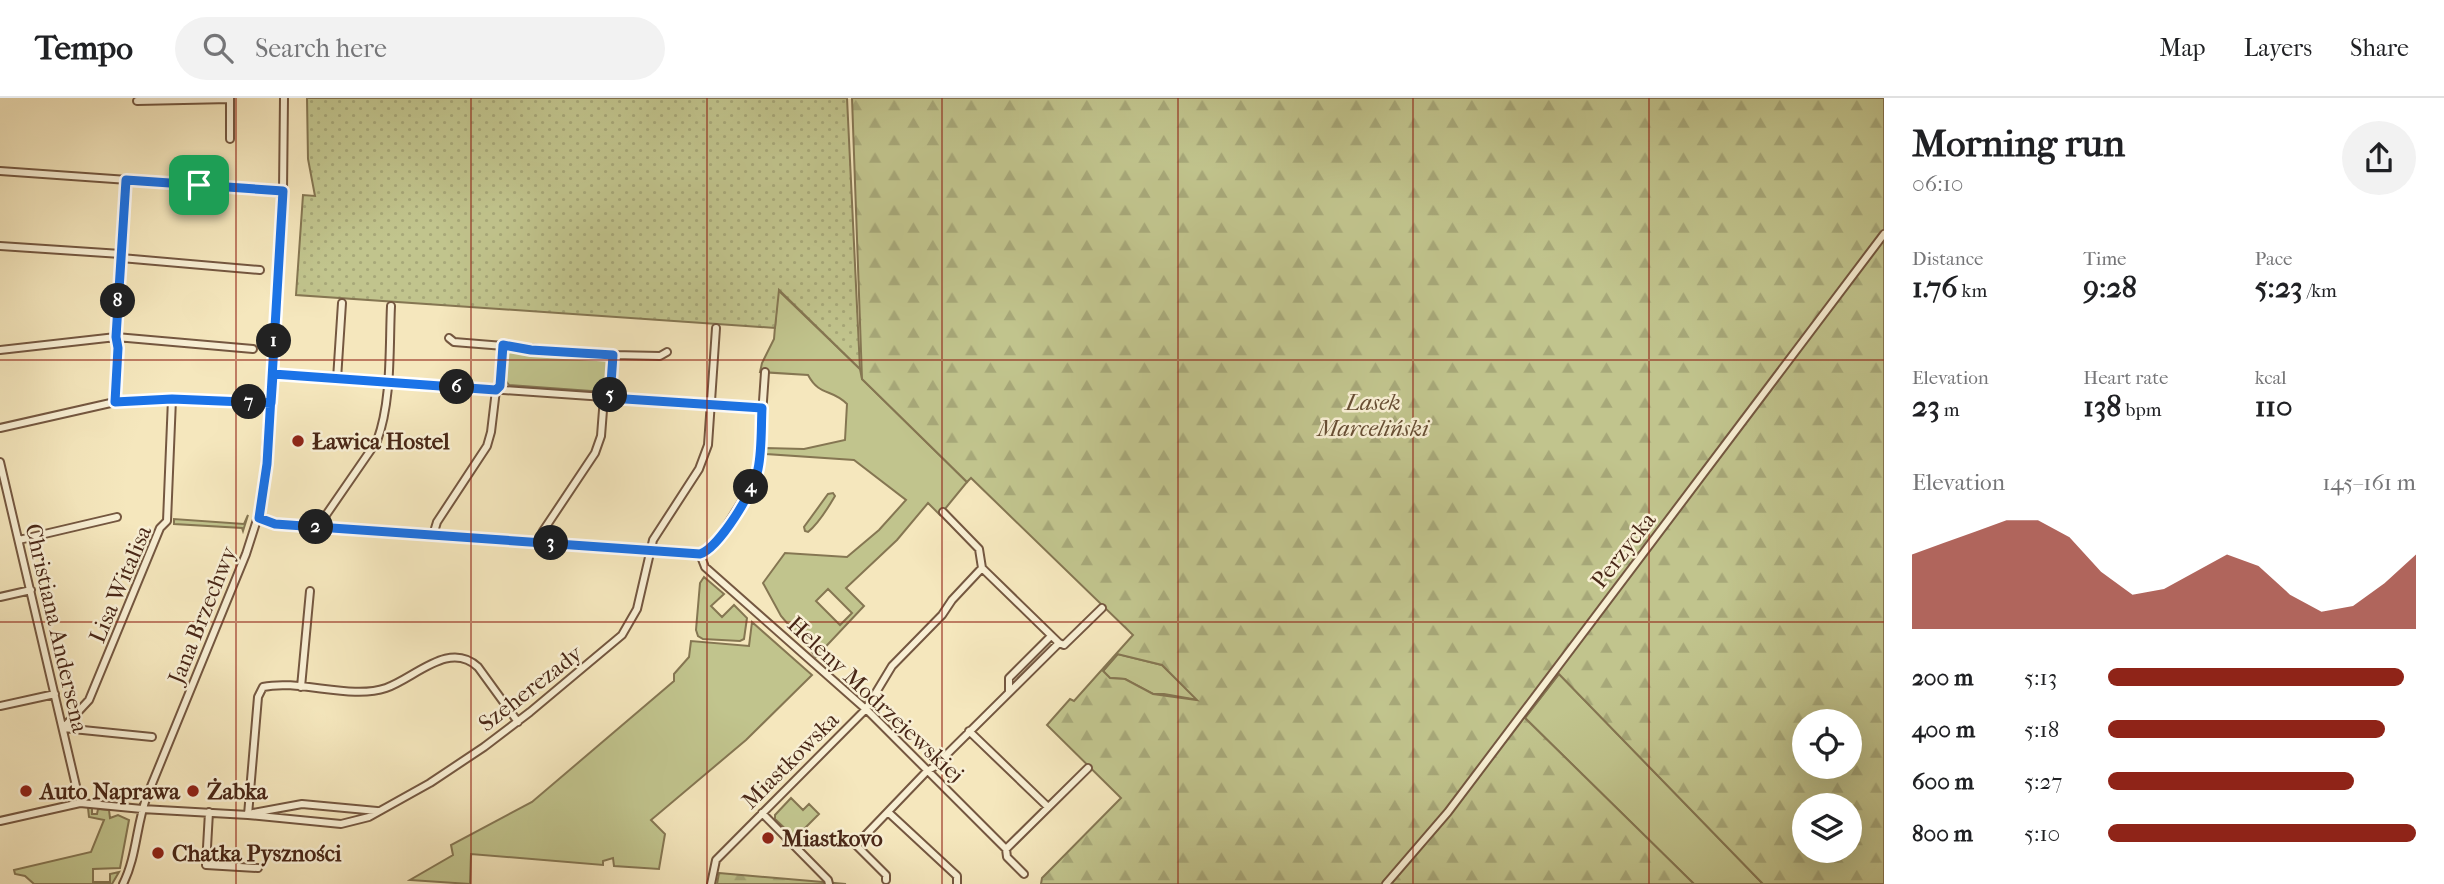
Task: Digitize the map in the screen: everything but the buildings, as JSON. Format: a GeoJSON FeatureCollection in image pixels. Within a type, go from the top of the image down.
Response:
{"type":"FeatureCollection","features":[{"type":"Feature","properties":{"kind":"street"},"geometry":{"type":"LineString","coordinates":[[137,101],[230,98],[230,139]]}},
{"type":"Feature","properties":{"kind":"street","name":"Jana Brzechwy"},"geometry":{"type":"LineString","coordinates":[[123,884],[131,864],[142,809],[259,518],[265,483],[273,374],[283,191],[284,98]]}},
{"type":"Feature","properties":{"kind":"street"},"geometry":{"type":"LineString","coordinates":[[0,171],[283,191]]}},
{"type":"Feature","properties":{"kind":"street"},"geometry":{"type":"LineString","coordinates":[[115,402],[118,348],[116,337],[126,180]]}},
{"type":"Feature","properties":{"kind":"street","name":"Perzycka"},"geometry":{"type":"LineString","coordinates":[[1386,884],[1448,811],[1884,234]]}},
{"type":"Feature","properties":{"kind":"street"},"geometry":{"type":"LineString","coordinates":[[0,246],[260,270]]}},
{"type":"Feature","properties":{"kind":"street"},"geometry":{"type":"LineString","coordinates":[[337,379],[342,303]]}},
{"type":"Feature","properties":{"kind":"street"},"geometry":{"type":"LineString","coordinates":[[322,527],[326,515],[377,441],[385,415],[391,306]]}},
{"type":"Feature","properties":{"kind":"street","name":"Szeherezady"},"geometry":{"type":"LineString","coordinates":[[0,821],[80,803],[341,824],[361,820],[452,769],[518,722],[622,635],[637,609],[658,532],[703,461],[708,445],[716,328]]}},
{"type":"Feature","properties":{"kind":"street"},"geometry":{"type":"LineString","coordinates":[[0,350],[116,337],[253,349]]}},
{"type":"Feature","properties":{"kind":"street"},"geometry":{"type":"LineString","coordinates":[[449,338],[454,342],[531,350],[660,356],[667,352]]}},
{"type":"Feature","properties":{"kind":"street"},"geometry":{"type":"LineString","coordinates":[[433,535],[437,522],[487,446],[492,432],[496,390],[500,386],[503,345]]}},
{"type":"Feature","properties":{"kind":"street"},"geometry":{"type":"LineString","coordinates":[[539,542],[543,531],[595,453],[601,436],[613,355]]}},
{"type":"Feature","properties":{"kind":"street"},"geometry":{"type":"LineString","coordinates":[[259,518],[275,524],[700,554],[710,549],[721,535],[756,479],[765,373]]}},
{"type":"Feature","properties":{"kind":"street"},"geometry":{"type":"LineString","coordinates":[[273,374],[762,408]]}},
{"type":"Feature","properties":{"kind":"street"},"geometry":{"type":"LineString","coordinates":[[0,428],[115,402],[172,399],[271,403]]}},
{"type":"Feature","properties":{"kind":"street","name":"Lisa Witalisa"},"geometry":{"type":"LineString","coordinates":[[63,728],[89,700],[160,528],[167,521],[172,399]]}},
{"type":"Feature","properties":{"kind":"street","name":"Christiana Andersena"},"geometry":{"type":"LineString","coordinates":[[0,462],[3,484],[19,540],[80,803]]}},
{"type":"Feature","properties":{"kind":"street"},"geometry":{"type":"LineString","coordinates":[[943,512],[979,549],[982,568],[1059,643],[1064,645],[1101,608]]}},
{"type":"Feature","properties":{"kind":"street"},"geometry":{"type":"LineString","coordinates":[[19,540],[117,517]]}},
{"type":"Feature","properties":{"kind":"street","name":"Heleny Modrzejewskiej"},"geometry":{"type":"LineString","coordinates":[[700,554],[705,567],[866,709],[1006,849],[1007,857],[1024,874]]}},
{"type":"Feature","properties":{"kind":"street","name":"Miastkowska"},"geometry":{"type":"LineString","coordinates":[[711,884],[716,860],[866,709],[892,666],[942,615],[952,600],[982,568]]}},
{"type":"Feature","properties":{"kind":"street"},"geometry":{"type":"LineString","coordinates":[[0,597],[31,590]]}},
{"type":"Feature","properties":{"kind":"street"},"geometry":{"type":"LineString","coordinates":[[301,687],[310,591]]}},
{"type":"Feature","properties":{"kind":"street"},"geometry":{"type":"LineString","coordinates":[[1009,691],[1009,678],[1051,636]]}},
{"type":"Feature","properties":{"kind":"street"},"geometry":{"type":"LineString","coordinates":[[886,880],[887,875],[856,845],[927,771],[1059,643]]}},
{"type":"Feature","properties":{"kind":"street"},"geometry":{"type":"LineString","coordinates":[[248,815],[259,692],[267,685],[376,690],[396,684],[438,661],[457,657],[471,661],[478,667],[518,722]]}},
{"type":"Feature","properties":{"kind":"street"},"geometry":{"type":"LineString","coordinates":[[0,706],[55,694]]}},
{"type":"Feature","properties":{"kind":"street"},"geometry":{"type":"LineString","coordinates":[[63,728],[152,737]]}},
{"type":"Feature","properties":{"kind":"street"},"geometry":{"type":"LineString","coordinates":[[970,731],[1048,807]]}},
{"type":"Feature","properties":{"kind":"street"},"geometry":{"type":"LineString","coordinates":[[1006,849],[1088,768]]}},
{"type":"Feature","properties":{"kind":"street","name":"Szeherezady"},"geometry":{"type":"LineString","coordinates":[[248,815],[302,804],[379,811]]}},
{"type":"Feature","properties":{"kind":"street"},"geometry":{"type":"LineString","coordinates":[[209,812],[206,865],[258,868]]}},
{"type":"Feature","properties":{"kind":"street"},"geometry":{"type":"LineString","coordinates":[[888,812],[957,876],[957,884]]}},
{"type":"Feature","properties":{"kind":"street"},"geometry":{"type":"LineString","coordinates":[[762,813],[829,884]]}},
{"type":"Feature","properties":{"kind":"green space"},"geometry":{"type":"Polygon","coordinates":[[[307,98],[847,98],[860,369],[779,290],[775,328],[296,295],[303,195],[315,196],[308,159],[307,98]]]}},
{"type":"Feature","properties":{"kind":"green space","name":"Lasek Marceliński"},"geometry":{"type":"Polygon","coordinates":[[[852,98],[1884,98],[1884,884],[1763,884],[1559,674],[1525,718],[1694,884],[1041,884],[1042,878],[1121,798],[1047,725],[1070,699],[1074,701],[1133,635],[971,478],[967,482],[862,379],[852,98]],[[1117,654],[1103,671],[1110,678],[1125,679],[1153,694],[1197,700],[1162,665],[1117,654]]]}},
{"type":"Feature","properties":{"kind":"green space"},"geometry":{"type":"Polygon","coordinates":[[[778,290],[860,369],[862,379],[967,482],[940,515],[928,503],[897,540],[846,588],[864,606],[816,657],[781,616],[763,583],[785,553],[847,557],[879,530],[906,500],[854,460],[766,454],[766,448],[804,449],[845,440],[847,404],[841,399],[821,390],[808,375],[760,372],[774,339],[778,290]],[[828,589],[816,601],[840,625],[852,613],[828,589]]]}},
{"type":"Feature","properties":{"kind":"green space"},"geometry":{"type":"Polygon","coordinates":[[[511,349],[607,358],[607,388],[605,392],[509,385],[504,379],[505,354],[511,349]]]}},
{"type":"Feature","properties":{"kind":"green space"},"geometry":{"type":"Polygon","coordinates":[[[833,493],[835,496],[823,516],[808,532],[805,531],[804,527],[828,494],[833,493]]]}},
{"type":"Feature","properties":{"kind":"green space"},"geometry":{"type":"Polygon","coordinates":[[[248,515],[243,531],[242,528],[174,524],[174,519],[244,524],[248,515]]]}},
{"type":"Feature","properties":{"kind":"green space"},"geometry":{"type":"Polygon","coordinates":[[[704,577],[724,594],[711,606],[722,617],[734,605],[747,618],[744,639],[703,639],[698,636],[696,630],[700,583],[704,577]]]}},
{"type":"Feature","properties":{"kind":"green space"},"geometry":{"type":"Polygon","coordinates":[[[752,622],[812,675],[746,740],[651,820],[665,834],[659,869],[614,866],[613,858],[603,861],[603,865],[471,854],[470,884],[410,880],[453,855],[451,845],[532,802],[674,681],[674,674],[689,657],[691,641],[749,646],[752,622]]]}},
{"type":"Feature","properties":{"kind":"green space"},"geometry":{"type":"Polygon","coordinates":[[[1118,654],[1162,665],[1198,700],[1153,694],[1125,679],[1110,678],[1103,671],[1118,654]]]}},
{"type":"Feature","properties":{"kind":"green space"},"geometry":{"type":"Polygon","coordinates":[[[1559,674],[1763,884],[1694,884],[1525,718],[1559,674]]]}},
{"type":"Feature","properties":{"kind":"green space"},"geometry":{"type":"Polygon","coordinates":[[[791,798],[803,810],[809,804],[819,814],[795,838],[775,819],[775,815],[791,798]]]}},
{"type":"Feature","properties":{"kind":"green space"},"geometry":{"type":"Polygon","coordinates":[[[88,808],[92,808],[92,814],[97,814],[98,809],[109,810],[110,818],[118,815],[129,820],[120,868],[93,869],[93,882],[110,882],[110,874],[119,872],[112,884],[34,884],[25,876],[15,874],[14,870],[91,852],[104,820],[89,817],[88,808]]]}},
{"type":"Feature","properties":{"kind":"green space"},"geometry":{"type":"Polygon","coordinates":[[[719,873],[846,884],[717,884],[719,873]]]}},
{"type":"Feature","properties":{"kind":"place","name":"Ławica Hostel"},"geometry":{"type":"Point","coordinates":[298,441]}},
{"type":"Feature","properties":{"kind":"place","name":"Auto Naprawa"},"geometry":{"type":"Point","coordinates":[26,791]}},
{"type":"Feature","properties":{"kind":"place","name":"Żabka"},"geometry":{"type":"Point","coordinates":[193,791]}},
{"type":"Feature","properties":{"kind":"place","name":"Miastkovo"},"geometry":{"type":"Point","coordinates":[768,838]}},
{"type":"Feature","properties":{"kind":"place","name":"Chatka Pyszności"},"geometry":{"type":"Point","coordinates":[158,853]}},
{"type":"Feature","properties":{"kind":"route"},"geometry":{"type":"LineString","coordinates":[[199,185],[126,180],[116,337],[118,348],[115,402],[172,399],[271,403],[273,374],[496,390],[500,386],[503,345],[531,350],[613,355],[610,398],[762,408],[756,479],[721,535],[710,549],[700,554],[275,524],[259,518],[267,464],[273,374],[283,191],[199,185]]}}]}
